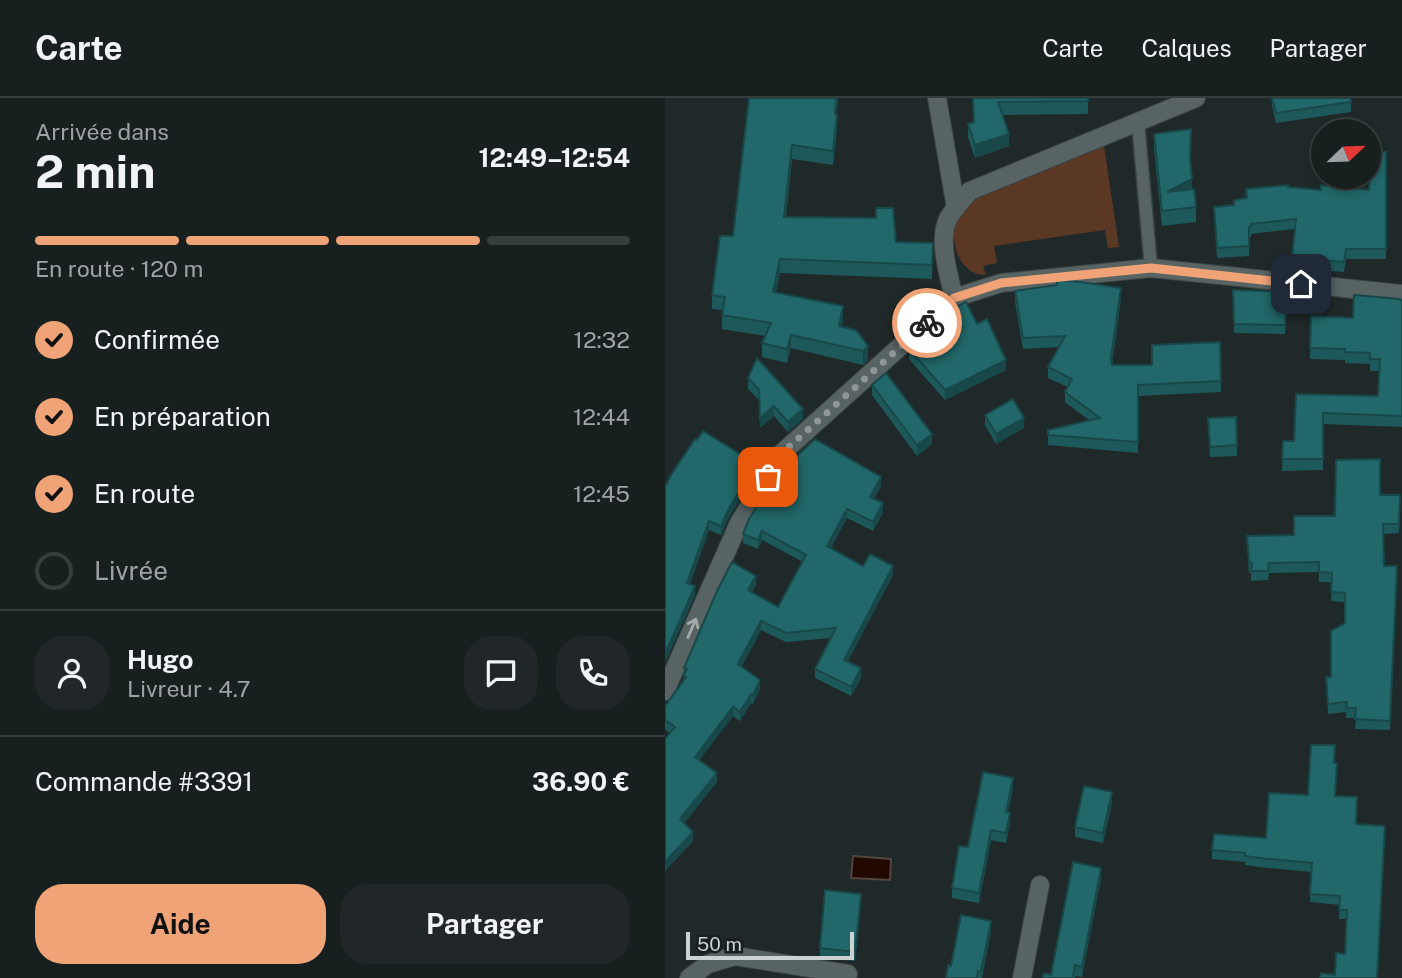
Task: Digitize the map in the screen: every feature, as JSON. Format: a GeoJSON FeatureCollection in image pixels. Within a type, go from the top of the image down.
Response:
{"type":"FeatureCollection","features":[{"type":"Feature","properties":{"kind":"street"},"geometry":{"type":"LineString","coordinates":[[937,98],[956,208]]}},
{"type":"Feature","properties":{"kind":"street"},"geometry":{"type":"LineString","coordinates":[[954,298],[943,236],[948,219],[970,191],[1196,98]]}},
{"type":"Feature","properties":{"kind":"street"},"geometry":{"type":"LineString","coordinates":[[665,691],[739,523],[782,453],[954,298],[1001,283],[1151,268],[1402,294]]}},
{"type":"Feature","properties":{"kind":"street"},"geometry":{"type":"LineString","coordinates":[[1023,978],[1040,885]]}},
{"type":"Feature","properties":{"kind":"street"},"geometry":{"type":"LineString","coordinates":[[688,978],[708,964],[735,956],[848,974]]}},
{"type":"Feature","properties":{"kind":"lane"},"geometry":{"type":"LineString","coordinates":[[1138,122],[1151,268]]}},
{"type":"Feature","properties":{"kind":"shaded area"},"geometry":{"type":"Polygon","coordinates":[[[1104,146],[1119,247],[1108,248],[1105,230],[994,246],[997,263],[983,266],[986,275],[977,274],[963,263],[955,247],[954,229],[958,215],[969,202],[1104,146]]]}},
{"type":"Feature","properties":{"kind":"shaded area"},"geometry":{"type":"Polygon","coordinates":[[[853,856],[891,859],[890,880],[851,878],[853,856]]]}},
{"type":"Feature","properties":{"kind":"building"},"geometry":{"type":"Polygon","coordinates":[[[749,98],[836,98],[833,151],[792,145],[784,217],[876,218],[876,208],[893,208],[896,242],[933,243],[932,265],[780,259],[773,292],[843,306],[839,326],[856,330],[868,346],[863,351],[791,335],[787,349],[762,343],[771,323],[722,315],[725,297],[712,295],[720,236],[733,236],[749,98]]]}},
{"type":"Feature","properties":{"kind":"building"},"geometry":{"type":"Polygon","coordinates":[[[973,98],[1088,98],[1088,101],[998,102],[1009,134],[975,145],[968,124],[974,122],[973,98]]]}},
{"type":"Feature","properties":{"kind":"building"},"geometry":{"type":"Polygon","coordinates":[[[1272,98],[1350,98],[1351,102],[1276,113],[1272,98]]]}},
{"type":"Feature","properties":{"kind":"building"},"geometry":{"type":"Polygon","coordinates":[[[1191,129],[1192,179],[1167,192],[1194,189],[1196,207],[1162,211],[1154,134],[1191,129]]]}},
{"type":"Feature","properties":{"kind":"building"},"geometry":{"type":"Polygon","coordinates":[[[1381,152],[1386,152],[1386,249],[1346,249],[1344,262],[1292,258],[1296,219],[1251,224],[1249,246],[1217,248],[1214,207],[1234,205],[1234,200],[1247,198],[1246,189],[1288,185],[1321,190],[1381,189],[1381,152]]]}},
{"type":"Feature","properties":{"kind":"building"},"geometry":{"type":"Polygon","coordinates":[[[1057,280],[1121,288],[1112,365],[1152,365],[1152,345],[1220,342],[1221,381],[1138,385],[1138,442],[1048,435],[1048,430],[1100,418],[1065,392],[1072,379],[1048,367],[1065,336],[1023,338],[1015,291],[1057,285],[1057,280]]]}},
{"type":"Feature","properties":{"kind":"building"},"geometry":{"type":"Polygon","coordinates":[[[1233,290],[1287,292],[1285,325],[1234,324],[1233,290]]]}},
{"type":"Feature","properties":{"kind":"building"},"geometry":{"type":"Polygon","coordinates":[[[1354,295],[1402,301],[1402,416],[1323,413],[1323,459],[1282,459],[1283,441],[1294,441],[1296,394],[1378,396],[1380,359],[1370,359],[1370,353],[1345,352],[1345,349],[1310,348],[1311,316],[1353,318],[1354,295]]]}},
{"type":"Feature","properties":{"kind":"building"},"geometry":{"type":"Polygon","coordinates":[[[966,302],[977,324],[987,319],[1006,360],[945,390],[909,349],[946,312],[966,302]]]}},
{"type":"Feature","properties":{"kind":"building"},"geometry":{"type":"Polygon","coordinates":[[[757,358],[803,409],[788,422],[774,406],[760,418],[759,390],[748,378],[757,358]]]}},
{"type":"Feature","properties":{"kind":"building"},"geometry":{"type":"Polygon","coordinates":[[[886,373],[932,434],[917,445],[872,385],[886,373]]]}},
{"type":"Feature","properties":{"kind":"building"},"geometry":{"type":"Polygon","coordinates":[[[1013,399],[1024,418],[996,434],[985,415],[1013,399]]]}},
{"type":"Feature","properties":{"kind":"building"},"geometry":{"type":"Polygon","coordinates":[[[1236,417],[1237,445],[1210,447],[1208,418],[1236,417]]]}},
{"type":"Feature","properties":{"kind":"building"},"geometry":{"type":"Polygon","coordinates":[[[703,431],[756,464],[721,526],[709,521],[687,583],[695,586],[665,654],[665,487],[695,439],[697,440],[703,431]]]}},
{"type":"Feature","properties":{"kind":"building"},"geometry":{"type":"Polygon","coordinates":[[[815,439],[881,477],[870,497],[883,503],[873,522],[847,509],[827,546],[863,566],[870,554],[893,566],[844,660],[861,668],[851,687],[815,669],[836,628],[786,633],[761,621],[738,664],[760,680],[740,712],[733,707],[695,757],[717,773],[680,819],[693,832],[665,862],[665,739],[675,727],[665,720],[665,706],[686,677],[683,675],[687,669],[684,668],[732,562],[756,576],[748,590],[778,607],[806,555],[762,531],[758,540],[743,534],[749,519],[775,477],[815,439]]]}},
{"type":"Feature","properties":{"kind":"building"},"geometry":{"type":"Polygon","coordinates":[[[1380,459],[1380,495],[1400,495],[1399,524],[1383,524],[1384,566],[1397,566],[1390,721],[1355,719],[1356,708],[1346,708],[1347,702],[1328,704],[1326,677],[1331,677],[1331,631],[1345,623],[1345,593],[1331,592],[1332,573],[1319,572],[1319,562],[1269,563],[1268,571],[1251,571],[1247,536],[1294,535],[1294,516],[1335,516],[1336,460],[1380,459]]]}},
{"type":"Feature","properties":{"kind":"building"},"geometry":{"type":"Polygon","coordinates":[[[1311,745],[1335,745],[1335,796],[1357,797],[1356,824],[1385,826],[1377,978],[1320,978],[1321,973],[1335,975],[1336,953],[1345,954],[1347,910],[1339,910],[1340,896],[1310,894],[1312,863],[1212,850],[1214,834],[1266,838],[1269,793],[1308,795],[1311,745]]]}},
{"type":"Feature","properties":{"kind":"building"},"geometry":{"type":"Polygon","coordinates":[[[983,772],[1013,778],[1006,812],[1010,813],[1006,833],[991,830],[979,893],[952,888],[959,846],[968,847],[983,772]]]}},
{"type":"Feature","properties":{"kind":"building"},"geometry":{"type":"Polygon","coordinates":[[[1084,786],[1112,792],[1103,833],[1075,827],[1084,786]]]}},
{"type":"Feature","properties":{"kind":"building"},"geometry":{"type":"Polygon","coordinates":[[[1073,862],[1101,868],[1082,967],[1075,965],[1073,978],[1043,978],[1044,973],[1051,975],[1073,862]]]}},
{"type":"Feature","properties":{"kind":"building"},"geometry":{"type":"Polygon","coordinates":[[[825,890],[861,894],[855,952],[820,948],[825,890]]]}},
{"type":"Feature","properties":{"kind":"building"},"geometry":{"type":"Polygon","coordinates":[[[961,915],[991,921],[981,972],[978,971],[977,978],[946,978],[961,915]]]}},
{"type":"Feature","properties":{"kind":"way so far"},"geometry":{"type":"LineString","coordinates":[[768,477],[782,453],[927,323]]}},
{"type":"Feature","properties":{"kind":"route"},"geometry":{"type":"LineString","coordinates":[[927,323],[954,298],[1001,283],[1151,268],[1301,284]]}}]}
